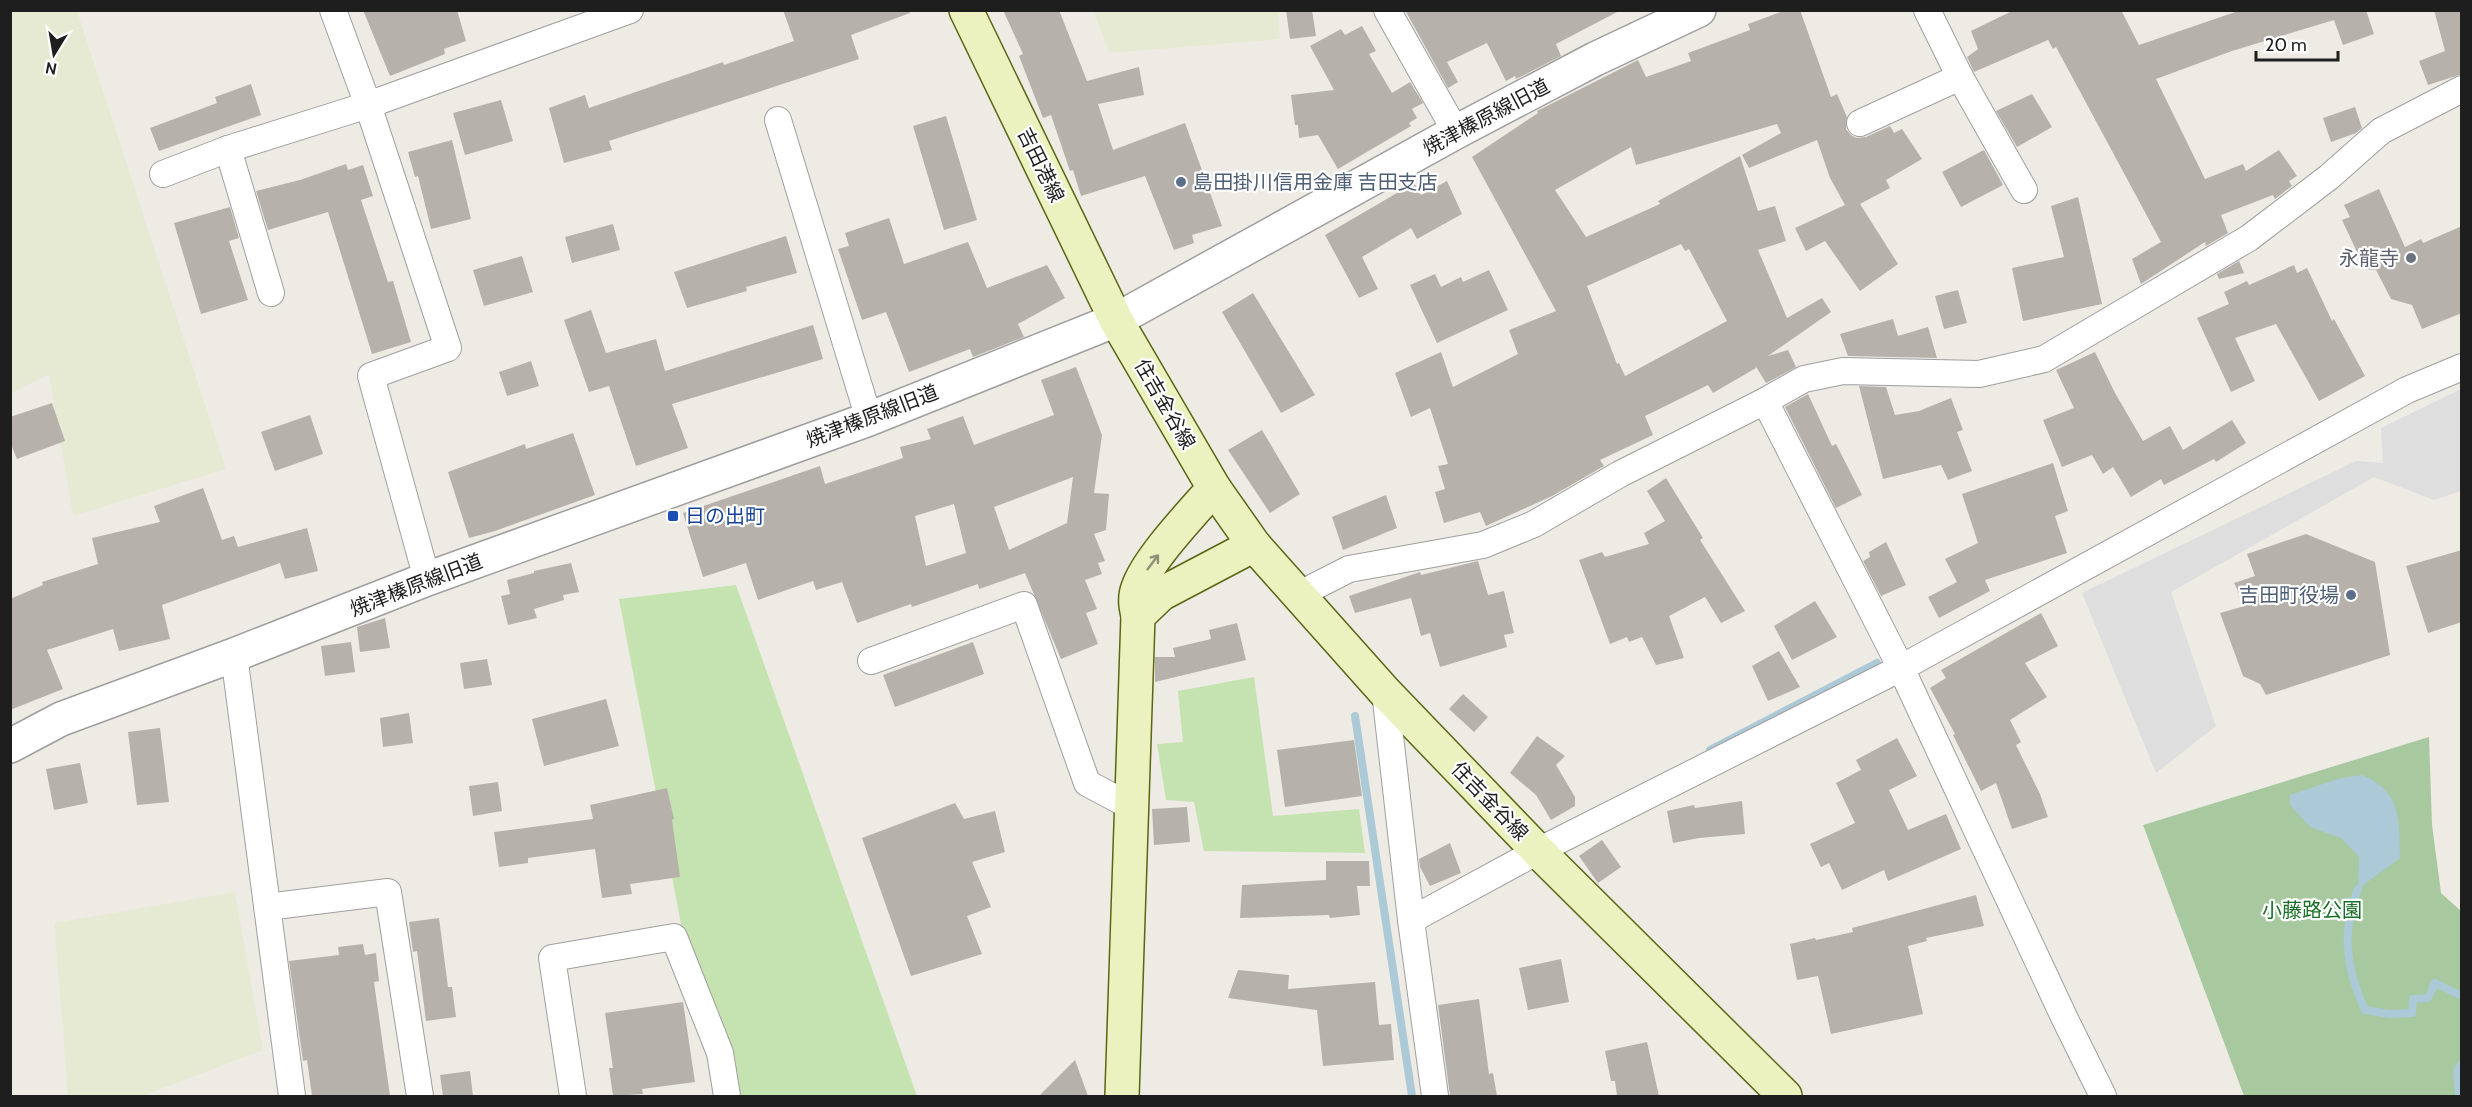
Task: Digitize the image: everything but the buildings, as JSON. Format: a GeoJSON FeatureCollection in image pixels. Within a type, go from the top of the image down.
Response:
{"type":"FeatureCollection","features":[{"type":"Feature","properties":{"kind":"main road","name":"吉田港線"},"geometry":{"type":"LineString","coordinates":[[966,10],[1116,320]]}},
{"type":"Feature","properties":{"kind":"main road","name":"住吉金谷線"},"geometry":{"type":"LineString","coordinates":[[1116,320],[1214,488],[1254,545],[1385,692],[1538,851],[1785,1096]]}},
{"type":"Feature","properties":{"kind":"main road"},"geometry":{"type":"LineString","coordinates":[[1122,1096],[1138,616],[1135,602],[1138,588],[1148,569],[1214,488]]}},
{"type":"Feature","properties":{"kind":"main road"},"geometry":{"type":"LineString","coordinates":[[1138,616],[1161,594],[1254,545]]}},
{"type":"Feature","properties":{"kind":"street"},"geometry":{"type":"LineString","coordinates":[[333,10],[368,105],[447,348],[371,376],[427,579]]}},
{"type":"Feature","properties":{"kind":"street"},"geometry":{"type":"LineString","coordinates":[[163,174],[228,149],[368,105],[630,10]]}},
{"type":"Feature","properties":{"kind":"street"},"geometry":{"type":"LineString","coordinates":[[1388,10],[1456,132]]}},
{"type":"Feature","properties":{"kind":"street","name":"焼津榛原線旧道"},"geometry":{"type":"LineString","coordinates":[[10,746],[61,719],[234,655],[427,579],[869,419],[1116,320],[1456,132],[1595,59],[1700,10]]}},
{"type":"Feature","properties":{"kind":"street"},"geometry":{"type":"LineString","coordinates":[[1927,10],[1960,77],[2024,190]]}},
{"type":"Feature","properties":{"kind":"street"},"geometry":{"type":"LineString","coordinates":[[1860,123],[1960,77]]}},
{"type":"Feature","properties":{"kind":"street"},"geometry":{"type":"LineString","coordinates":[[1298,595],[1349,569],[1483,545],[1534,524],[1620,474],[1804,379],[1843,371],[1979,374],[2044,359],[2249,238],[2329,177],[2381,131],[2462,89]]}},
{"type":"Feature","properties":{"kind":"street"},"geometry":{"type":"LineString","coordinates":[[778,120],[869,419]]}},
{"type":"Feature","properties":{"kind":"street"},"geometry":{"type":"LineString","coordinates":[[228,149],[271,294]]}},
{"type":"Feature","properties":{"kind":"street"},"geometry":{"type":"LineString","coordinates":[[1411,920],[1538,851],[1901,668],[2407,390],[2462,367]]}},
{"type":"Feature","properties":{"kind":"street"},"geometry":{"type":"LineString","coordinates":[[1765,401],[1901,668],[2103,1096]]}},
{"type":"Feature","properties":{"kind":"street"},"geometry":{"type":"LineString","coordinates":[[871,661],[1024,605],[1087,783],[1130,806]]}},
{"type":"Feature","properties":{"kind":"street"},"geometry":{"type":"LineString","coordinates":[[234,655],[292,1096]]}},
{"type":"Feature","properties":{"kind":"street"},"geometry":{"type":"LineString","coordinates":[[1385,692],[1411,920],[1435,1096]]}},
{"type":"Feature","properties":{"kind":"street"},"geometry":{"type":"LineString","coordinates":[[267,907],[388,892],[420,1096]]}},
{"type":"Feature","properties":{"kind":"street"},"geometry":{"type":"LineString","coordinates":[[573,1096],[552,958],[674,937],[720,1053],[727,1096]]}},
{"type":"Feature","properties":{"kind":"green space"},"geometry":{"type":"Polygon","coordinates":[[[11,11],[77,11],[226,469],[73,516],[49,374],[11,393],[11,11]]]}},
{"type":"Feature","properties":{"kind":"green space"},"geometry":{"type":"Polygon","coordinates":[[[1094,11],[1278,11],[1280,39],[1109,53],[1094,11]]]}},
{"type":"Feature","properties":{"kind":"green space"},"geometry":{"type":"Polygon","coordinates":[[[736,585],[917,1096],[740,1096],[735,1061],[686,950],[619,599],[736,585]]]}},
{"type":"Feature","properties":{"kind":"green space"},"geometry":{"type":"Polygon","coordinates":[[[1254,677],[1273,816],[1359,809],[1365,853],[1204,851],[1194,802],[1166,800],[1157,744],[1183,742],[1178,691],[1254,677]]]}},
{"type":"Feature","properties":{"kind":"green space","name":"小藤路公園"},"geometry":{"type":"Polygon","coordinates":[[[2429,737],[2432,825],[2441,893],[2461,911],[2461,1096],[2244,1096],[2143,825],[2429,737]]]}},
{"type":"Feature","properties":{"kind":"green space"},"geometry":{"type":"Polygon","coordinates":[[[235,892],[263,1050],[142,1096],[68,1096],[54,923],[235,892]]]}},
{"type":"Feature","properties":{"kind":"shaded area"},"geometry":{"type":"Polygon","coordinates":[[[2461,389],[2461,491],[2434,500],[2374,477],[2171,592],[2216,726],[2156,773],[2082,593],[2356,461],[2383,463],[2381,428],[2461,389]]]}},
{"type":"Feature","properties":{"kind":"water"},"geometry":{"type":"Polygon","coordinates":[[[2362,775],[2385,790],[2396,808],[2400,858],[2358,889],[2359,857],[2341,838],[2310,827],[2290,805],[2290,795],[2341,778],[2362,775]]]}},
{"type":"Feature","properties":{"kind":"waterway"},"geometry":{"type":"LineString","coordinates":[[1710,750],[1877,663]]}},
{"type":"Feature","properties":{"kind":"waterway"},"geometry":{"type":"LineString","coordinates":[[1355,716],[1412,1096]]}},
{"type":"Feature","properties":{"kind":"waterway"},"geometry":{"type":"LineString","coordinates":[[2358,889],[2349,920],[2348,950],[2354,980],[2365,1010],[2390,1014],[2412,1013],[2413,999],[2428,998],[2435,983],[2462,996]]}},
{"type":"Feature","properties":{"kind":"waterway"},"geometry":{"type":"LineString","coordinates":[[2459,1096],[2457,1071],[2462,1063]]}},
{"type":"Feature","properties":{"kind":"place","name":"島田掛川信用金庫 吉田支店"},"geometry":{"type":"Point","coordinates":[1181,182]}},
{"type":"Feature","properties":{"kind":"place","name":"永龍寺"},"geometry":{"type":"Point","coordinates":[2411,258]}},
{"type":"Feature","properties":{"kind":"place","name":"日の出町"},"geometry":{"type":"Point","coordinates":[673,516]}},
{"type":"Feature","properties":{"kind":"place","name":"吉田町役場"},"geometry":{"type":"Point","coordinates":[2351,595]}}]}
